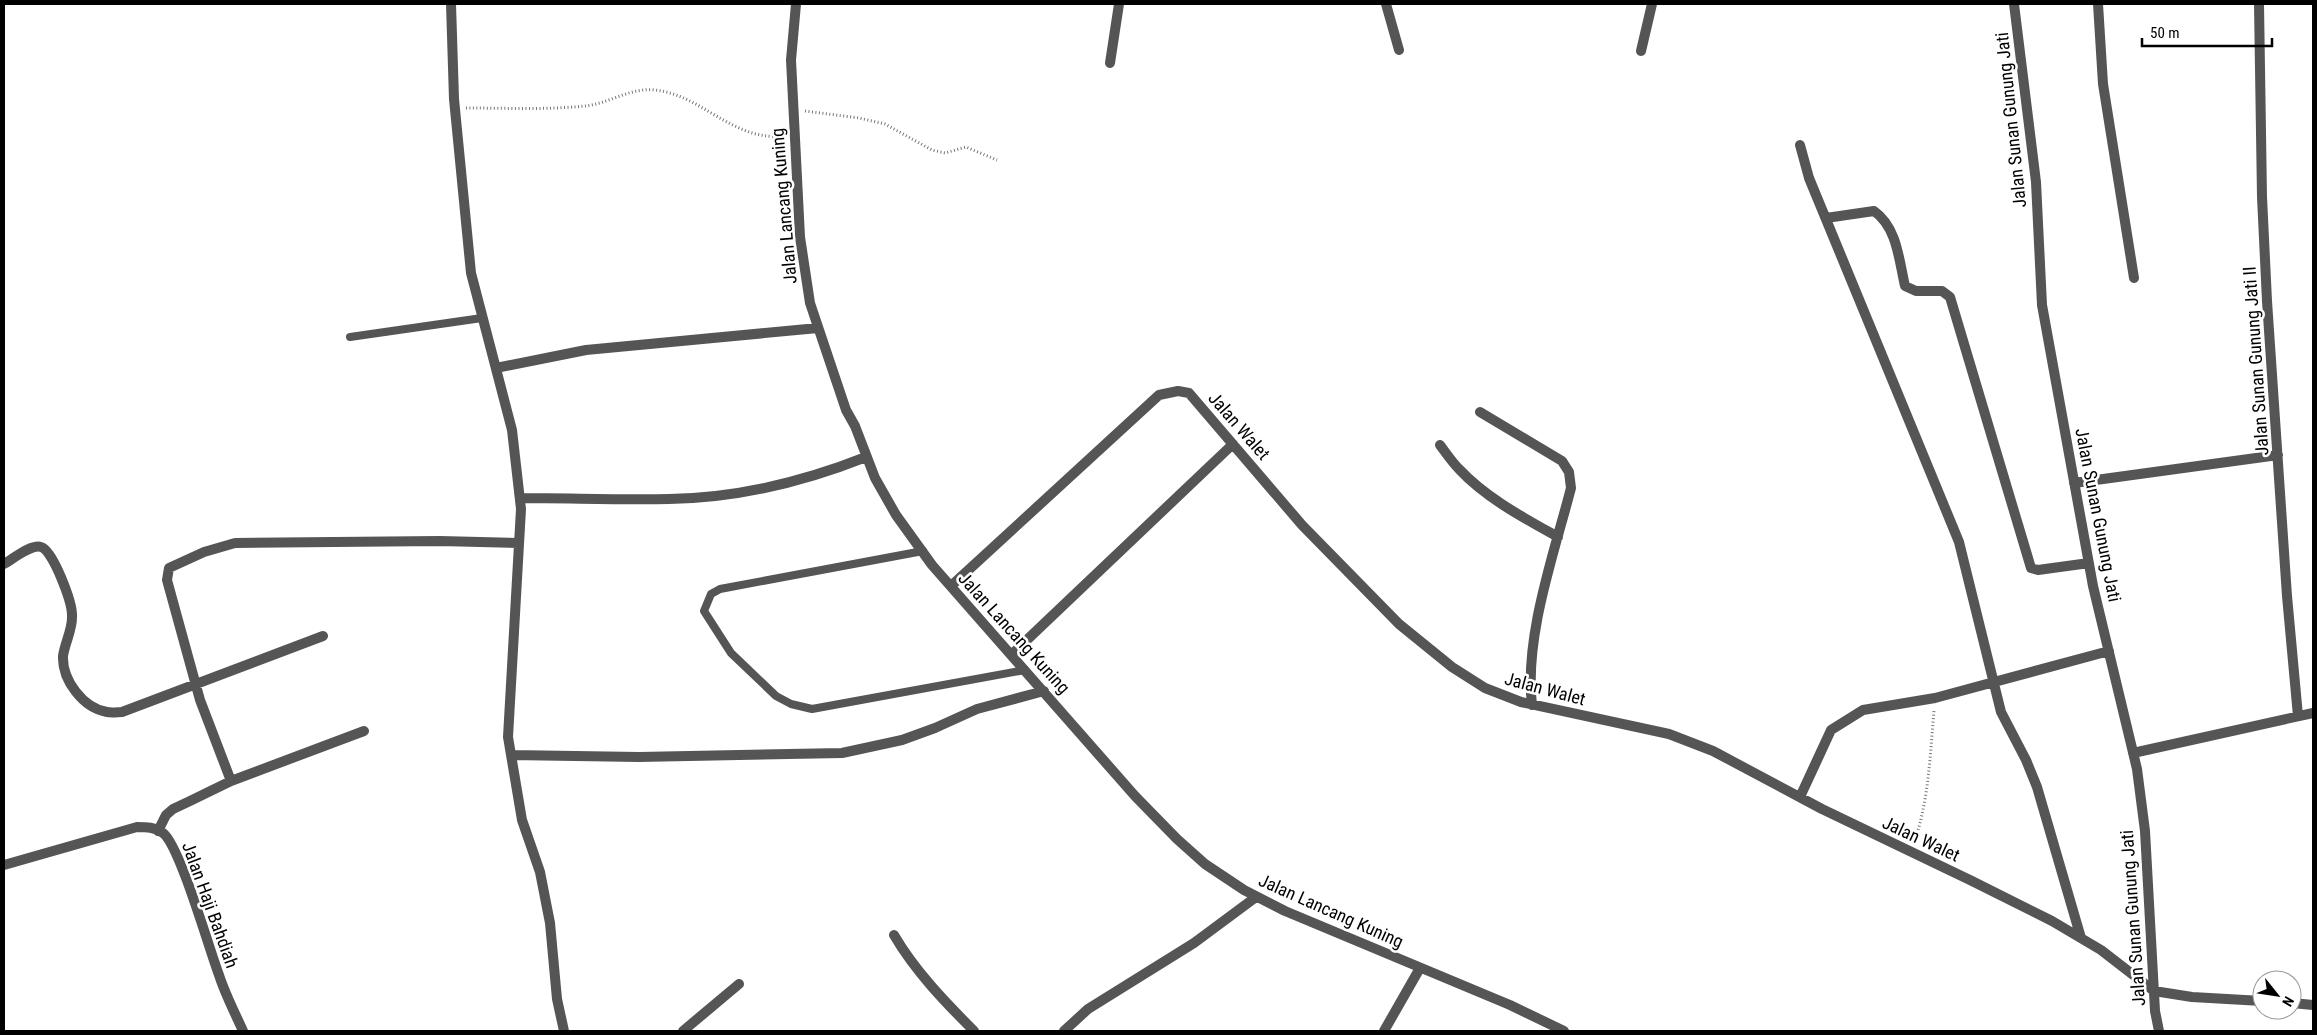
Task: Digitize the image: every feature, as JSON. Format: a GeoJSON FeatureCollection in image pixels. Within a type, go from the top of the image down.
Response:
{"type":"FeatureCollection","features":[{"type":"Feature","properties":{"kind":"street"},"geometry":{"type":"LineString","coordinates":[[450,4],[456,108],[471,273],[512,430],[520,498],[508,737],[522,820],[540,872],[550,923],[557,999],[564,1031]]}},
{"type":"Feature","properties":{"kind":"street","name":"Jalan Lancang Kuning"},"geometry":{"type":"LineString","coordinates":[[796,4],[791,60],[792,110],[800,236],[810,302],[846,410],[855,426],[866,457],[896,515],[951,586],[1135,796],[1177,839],[1205,864],[1256,897],[1285,912],[1510,1005],[1564,1031]]}},
{"type":"Feature","properties":{"kind":"street"},"geometry":{"type":"LineString","coordinates":[[1110,63],[1118,4]]}},
{"type":"Feature","properties":{"kind":"street"},"geometry":{"type":"LineString","coordinates":[[1386,4],[1399,50]]}},
{"type":"Feature","properties":{"kind":"street"},"geometry":{"type":"LineString","coordinates":[[1641,51],[1652,4]]}},
{"type":"Feature","properties":{"kind":"street","name":"Jalan Sunan Gunung Jati"},"geometry":{"type":"LineString","coordinates":[[2014,4],[2036,182],[2042,305],[2089,563],[2133,753],[2145,831],[2154,991],[2159,1031]]}},
{"type":"Feature","properties":{"kind":"street"},"geometry":{"type":"LineString","coordinates":[[2098,4],[2103,84],[2134,278]]}},
{"type":"Feature","properties":{"kind":"street","name":"Jalan Sunan Gunung Jati II"},"geometry":{"type":"LineString","coordinates":[[2258,4],[2262,197],[2278,455],[2298,716]]}},
{"type":"Feature","properties":{"kind":"street"},"geometry":{"type":"LineString","coordinates":[[1800,146],[1809,178],[1959,542],[2001,712],[2026,760],[2036,787],[2081,938]]}},
{"type":"Feature","properties":{"kind":"street"},"geometry":{"type":"LineString","coordinates":[[1826,218],[1874,211],[1882,217],[1893,235],[1905,286],[1916,291],[1942,291],[1950,297],[2031,568],[2038,570],[2089,563]]}},
{"type":"Feature","properties":{"kind":"street"},"geometry":{"type":"LineString","coordinates":[[496,368],[586,350],[818,328]]}},
{"type":"Feature","properties":{"kind":"street","name":"Jalan Walet"},"geometry":{"type":"LineString","coordinates":[[951,586],[1159,395],[1178,391],[1189,393],[1302,524],[1399,624],[1452,667],[1485,688],[1532,705],[1669,734],[1713,751],[1800,798],[1911,853],[1972,880],[2081,938],[2101,950],[2154,991]]}},
{"type":"Feature","properties":{"kind":"street"},"geometry":{"type":"LineString","coordinates":[[1480,412],[1562,461],[1569,472],[1571,488],[1532,651],[1530,686],[1532,705]]}},
{"type":"Feature","properties":{"kind":"street"},"geometry":{"type":"LineString","coordinates":[[1010,654],[1233,444]]}},
{"type":"Feature","properties":{"kind":"street"},"geometry":{"type":"LineString","coordinates":[[1440,445],[1459,469],[1480,488],[1526,519],[1558,537]]}},
{"type":"Feature","properties":{"kind":"street"},"geometry":{"type":"LineString","coordinates":[[2074,484],[2278,455]]}},
{"type":"Feature","properties":{"kind":"street"},"geometry":{"type":"LineString","coordinates":[[520,498],[670,500],[724,495],[826,473],[866,457]]}},
{"type":"Feature","properties":{"kind":"street"},"geometry":{"type":"LineString","coordinates":[[231,781],[214,741],[196,684],[167,574],[169,568],[204,552],[236,543],[440,541],[519,543]]}},
{"type":"Feature","properties":{"kind":"street"},"geometry":{"type":"LineString","coordinates":[[4,564],[34,547],[42,547],[50,554],[70,602],[72,615],[63,659],[67,677],[77,694],[91,705],[106,712],[122,712],[324,636]]}},
{"type":"Feature","properties":{"kind":"street"},"geometry":{"type":"LineString","coordinates":[[1800,798],[1831,730],[1863,710],[1935,698],[2109,651]]}},
{"type":"Feature","properties":{"kind":"street"},"geometry":{"type":"LineString","coordinates":[[511,755],[668,757],[842,753],[902,740],[935,728],[977,709],[1044,691]]}},
{"type":"Feature","properties":{"kind":"street"},"geometry":{"type":"LineString","coordinates":[[2133,753],[2313,713]]}},
{"type":"Feature","properties":{"kind":"street"},"geometry":{"type":"LineString","coordinates":[[158,831],[166,815],[173,809],[231,781],[364,731]]}},
{"type":"Feature","properties":{"kind":"street","name":"Jalan Haji Bahdiah"},"geometry":{"type":"LineString","coordinates":[[4,865],[137,827],[152,828],[164,833],[171,843],[188,884],[219,977],[243,1031]]}},
{"type":"Feature","properties":{"kind":"street"},"geometry":{"type":"LineString","coordinates":[[1064,1031],[1088,1009],[1194,943],[1256,897]]}},
{"type":"Feature","properties":{"kind":"street"},"geometry":{"type":"LineString","coordinates":[[894,935],[904,952],[927,981],[974,1031]]}},
{"type":"Feature","properties":{"kind":"street"},"geometry":{"type":"LineString","coordinates":[[1384,1031],[1420,968]]}},
{"type":"Feature","properties":{"kind":"street"},"geometry":{"type":"LineString","coordinates":[[683,1031],[738,984]]}},
{"type":"Feature","properties":{"kind":"street"},"geometry":{"type":"LineString","coordinates":[[2154,991],[2252,1000]]}},
{"type":"Feature","properties":{"kind":"lane"},"geometry":{"type":"LineString","coordinates":[[350,337],[482,318]]}},
{"type":"Feature","properties":{"kind":"lane"},"geometry":{"type":"LineString","coordinates":[[923,551],[720,589],[711,594],[704,611],[731,653],[776,696],[791,704],[802,707],[812,708],[1025,670]]}},
{"type":"Feature","properties":{"kind":"path"},"geometry":{"type":"LineString","coordinates":[[456,108],[584,106],[604,103],[641,90],[655,90],[693,103],[749,133],[764,137],[794,134]]}},
{"type":"Feature","properties":{"kind":"path"},"geometry":{"type":"LineString","coordinates":[[792,110],[859,118],[885,124],[932,150],[945,153],[966,147],[997,160]]}},
{"type":"Feature","properties":{"kind":"path"},"geometry":{"type":"LineString","coordinates":[[1911,853],[1923,817],[1935,698]]}}]}
